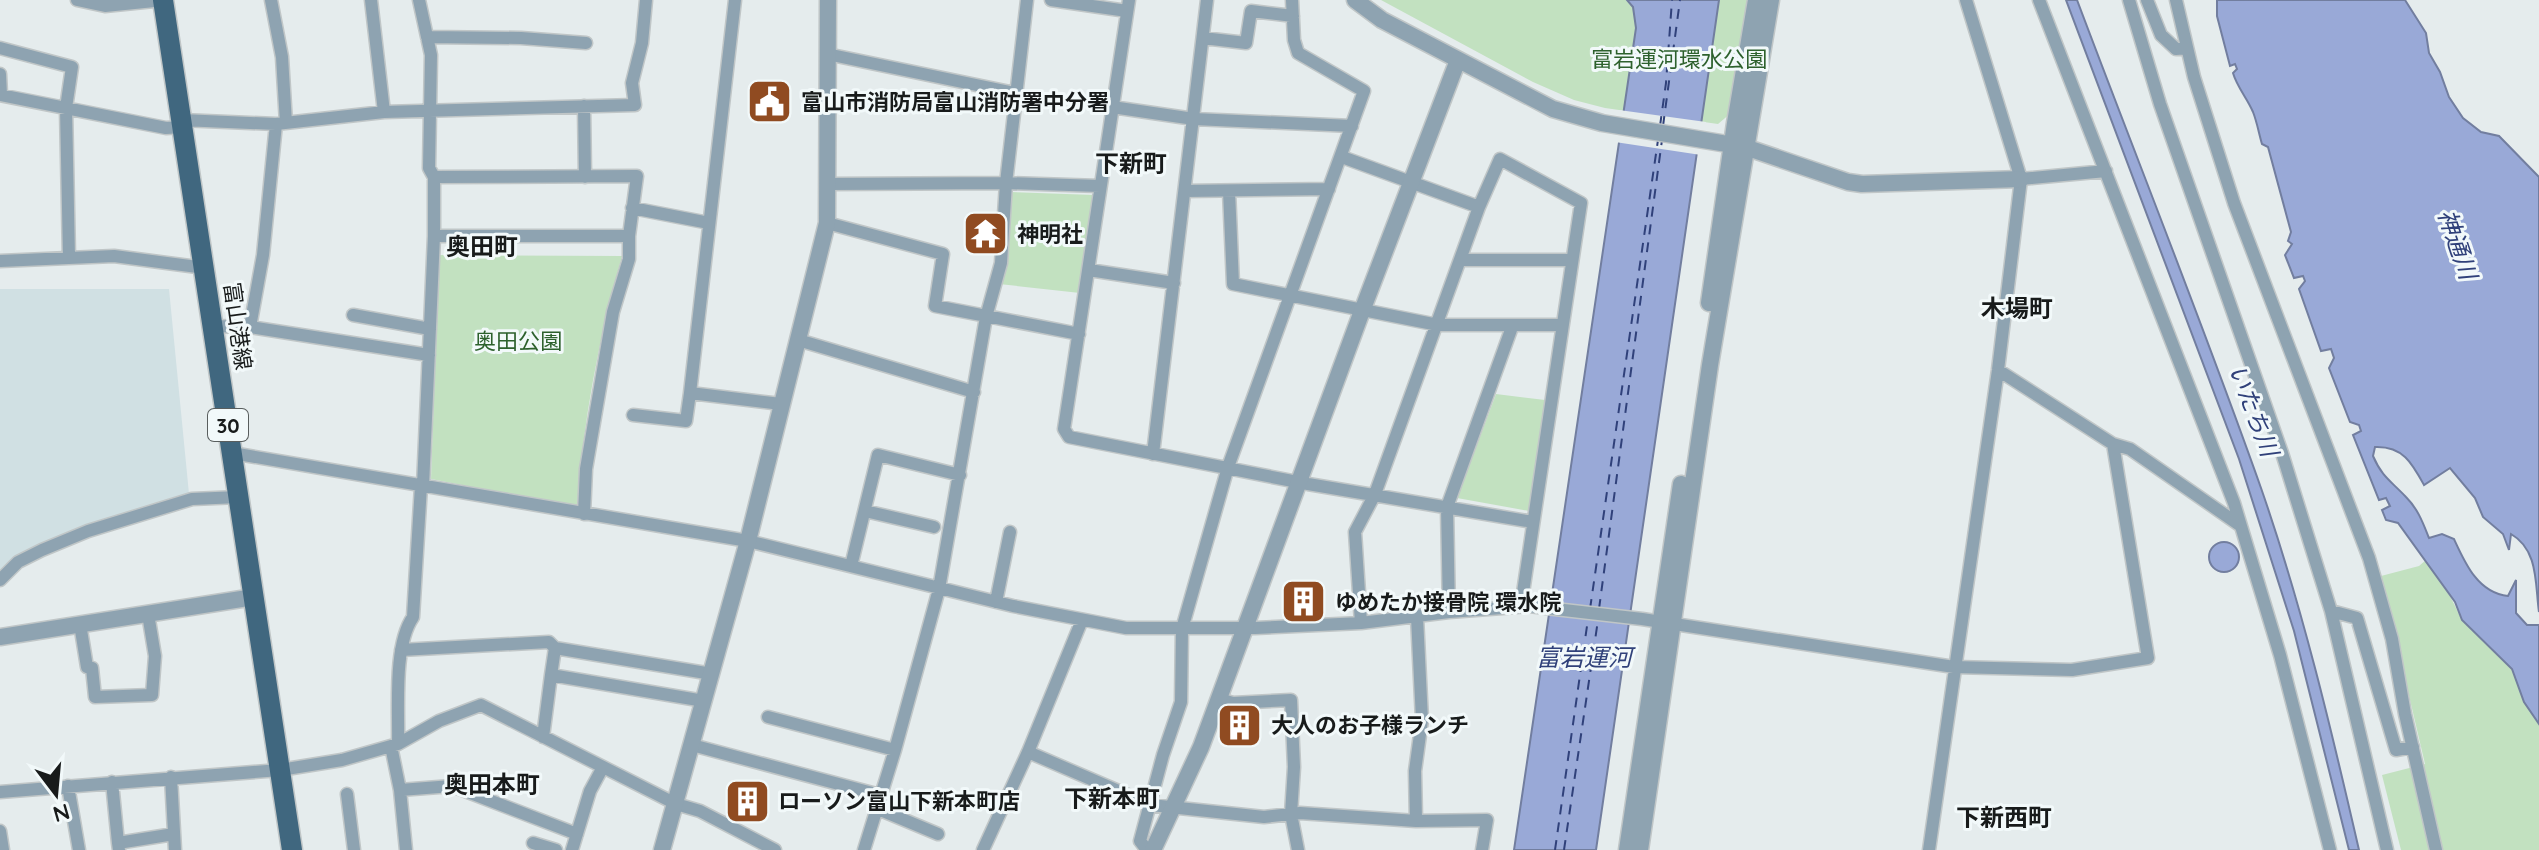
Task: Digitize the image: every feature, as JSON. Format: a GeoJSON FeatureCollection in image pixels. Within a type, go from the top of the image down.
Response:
{"type":"FeatureCollection","features":[{"type":"Feature","properties":{"kind":"main road","name":"富山港線"},"geometry":{"type":"LineString","coordinates":[[164,0],[292,850]]}},
{"type":"Feature","properties":{"kind":"street"},"geometry":{"type":"LineString","coordinates":[[77,0],[105,6],[164,0]]}},
{"type":"Feature","properties":{"kind":"street"},"geometry":{"type":"LineString","coordinates":[[250,327],[281,123],[282,57],[271,0]]}},
{"type":"Feature","properties":{"kind":"street"},"geometry":{"type":"LineString","coordinates":[[371,0],[384,112]]}},
{"type":"Feature","properties":{"kind":"street"},"geometry":{"type":"LineString","coordinates":[[406,850],[394,745],[401,650],[413,617],[434,236],[434,177],[429,168],[431,55],[419,0]]}},
{"type":"Feature","properties":{"kind":"street"},"geometry":{"type":"LineString","coordinates":[[0,74],[1,95],[166,128],[183,124],[281,123],[384,112],[635,105],[632,83],[642,43],[646,0]]}},
{"type":"Feature","properties":{"kind":"street"},"geometry":{"type":"LineString","coordinates":[[633,415],[686,421],[735,0]]}},
{"type":"Feature","properties":{"kind":"street"},"geometry":{"type":"LineString","coordinates":[[662,850],[748,541],[827,223],[828,0]]}},
{"type":"Feature","properties":{"kind":"street"},"geometry":{"type":"LineString","coordinates":[[864,850],[939,589],[986,317],[1001,263],[1006,183],[1027,0]]}},
{"type":"Feature","properties":{"kind":"street"},"geometry":{"type":"LineString","coordinates":[[1051,0],[1128,6],[1064,429],[1069,437],[1299,482],[1533,522]]}},
{"type":"Feature","properties":{"kind":"street"},"geometry":{"type":"LineString","coordinates":[[1153,454],[1207,0]]}},
{"type":"Feature","properties":{"kind":"street"},"geometry":{"type":"LineString","coordinates":[[1292,0],[1294,40],[1298,53],[1364,91],[1228,467],[1182,629],[1181,702],[1140,841],[1150,850],[1201,747],[1458,60]]}},
{"type":"Feature","properties":{"kind":"street"},"geometry":{"type":"LineString","coordinates":[[1355,0],[1382,20],[1553,109],[1602,123],[1739,145],[1848,182],[2021,179],[2106,171]]}},
{"type":"Feature","properties":{"kind":"street"},"geometry":{"type":"LineString","coordinates":[[1627,850],[1710,365],[1756,0]]}},
{"type":"Feature","properties":{"kind":"street"},"geometry":{"type":"LineString","coordinates":[[1739,145],[1771,0]]}},
{"type":"Feature","properties":{"kind":"street"},"geometry":{"type":"LineString","coordinates":[[1929,850],[1998,370],[2021,179],[1966,0]]}},
{"type":"Feature","properties":{"kind":"street"},"geometry":{"type":"LineString","coordinates":[[2039,0],[2241,526],[2280,655],[2330,850]]}},
{"type":"Feature","properties":{"kind":"street"},"geometry":{"type":"LineString","coordinates":[[2129,0],[2160,104],[2282,453],[2331,611],[2387,850]]}},
{"type":"Feature","properties":{"kind":"street"},"geometry":{"type":"LineString","coordinates":[[2147,0],[2161,35],[2176,49],[2187,48]]}},
{"type":"Feature","properties":{"kind":"street"},"geometry":{"type":"LineString","coordinates":[[2176,0],[2187,48],[2234,203],[2369,558],[2392,639],[2436,850]]}},
{"type":"Feature","properties":{"kind":"street"},"geometry":{"type":"LineString","coordinates":[[1203,38],[1246,43],[1251,11],[1293,16]]}},
{"type":"Feature","properties":{"kind":"street"},"geometry":{"type":"LineString","coordinates":[[427,37],[521,38],[586,43]]}},
{"type":"Feature","properties":{"kind":"street"},"geometry":{"type":"LineString","coordinates":[[0,48],[72,67],[66,108],[69,258]]}},
{"type":"Feature","properties":{"kind":"street"},"geometry":{"type":"LineString","coordinates":[[827,54],[1015,93]]}},
{"type":"Feature","properties":{"kind":"street"},"geometry":{"type":"LineString","coordinates":[[584,106],[585,177]]}},
{"type":"Feature","properties":{"kind":"street"},"geometry":{"type":"LineString","coordinates":[[1112,107],[1194,119],[1352,126]]}},
{"type":"Feature","properties":{"kind":"street"},"geometry":{"type":"LineString","coordinates":[[1342,157],[1479,207]]}},
{"type":"Feature","properties":{"kind":"street"},"geometry":{"type":"LineString","coordinates":[[1361,623],[1355,532],[1375,494],[1479,207],[1500,159],[1581,203],[1521,606]]}},
{"type":"Feature","properties":{"kind":"street"},"geometry":{"type":"LineString","coordinates":[[434,177],[637,176],[629,259],[613,312],[586,469],[584,514]]}},
{"type":"Feature","properties":{"kind":"street"},"geometry":{"type":"LineString","coordinates":[[828,184],[1100,186]]}},
{"type":"Feature","properties":{"kind":"street"},"geometry":{"type":"LineString","coordinates":[[1185,191],[1329,189]]}},
{"type":"Feature","properties":{"kind":"street"},"geometry":{"type":"LineString","coordinates":[[1229,191],[1233,284],[1438,325],[1562,325]]}},
{"type":"Feature","properties":{"kind":"street"},"geometry":{"type":"LineString","coordinates":[[632,208],[709,223]]}},
{"type":"Feature","properties":{"kind":"street"},"geometry":{"type":"LineString","coordinates":[[827,223],[943,254],[935,306],[1079,334]]}},
{"type":"Feature","properties":{"kind":"street"},"geometry":{"type":"LineString","coordinates":[[434,236],[629,236]]}},
{"type":"Feature","properties":{"kind":"street"},"geometry":{"type":"LineString","coordinates":[[0,261],[114,256],[205,268]]}},
{"type":"Feature","properties":{"kind":"street"},"geometry":{"type":"LineString","coordinates":[[1462,260],[1572,260]]}},
{"type":"Feature","properties":{"kind":"street"},"geometry":{"type":"LineString","coordinates":[[1089,270],[1174,283]]}},
{"type":"Feature","properties":{"kind":"street"},"geometry":{"type":"LineString","coordinates":[[353,315],[430,329]]}},
{"type":"Feature","properties":{"kind":"street"},"geometry":{"type":"LineString","coordinates":[[213,326],[250,327],[429,355]]}},
{"type":"Feature","properties":{"kind":"street"},"geometry":{"type":"LineString","coordinates":[[1449,612],[1447,507],[1512,327]]}},
{"type":"Feature","properties":{"kind":"street"},"geometry":{"type":"LineString","coordinates":[[798,340],[974,392]]}},
{"type":"Feature","properties":{"kind":"street"},"geometry":{"type":"LineString","coordinates":[[1998,370],[2113,444],[2130,449],[2241,526]]}},
{"type":"Feature","properties":{"kind":"street"},"geometry":{"type":"LineString","coordinates":[[690,393],[781,404]]}},
{"type":"Feature","properties":{"kind":"street"},"geometry":{"type":"LineString","coordinates":[[232,453],[748,541],[939,589],[1126,628],[1245,628],[1361,623],[1521,606],[1642,619],[1954,667],[2072,670],[2148,658],[2113,444]]}},
{"type":"Feature","properties":{"kind":"street"},"geometry":{"type":"LineString","coordinates":[[851,566],[878,455],[960,475]]}},
{"type":"Feature","properties":{"kind":"street"},"geometry":{"type":"LineString","coordinates":[[0,580],[18,562],[88,531],[192,499],[239,497]]}},
{"type":"Feature","properties":{"kind":"street"},"geometry":{"type":"LineString","coordinates":[[865,511],[934,527]]}},
{"type":"Feature","properties":{"kind":"street"},"geometry":{"type":"LineString","coordinates":[[996,602],[1010,532]]}},
{"type":"Feature","properties":{"kind":"street"},"geometry":{"type":"LineString","coordinates":[[0,637],[254,597]]}},
{"type":"Feature","properties":{"kind":"street"},"geometry":{"type":"LineString","coordinates":[[2331,611],[2357,618],[2396,750],[2413,747]]}},
{"type":"Feature","properties":{"kind":"street"},"geometry":{"type":"LineString","coordinates":[[80,624],[87,667],[92,668],[95,697],[152,695],[155,656],[148,614]]}},
{"type":"Feature","properties":{"kind":"street"},"geometry":{"type":"LineString","coordinates":[[1416,821],[1415,771],[1422,720],[1417,617]]}},
{"type":"Feature","properties":{"kind":"street"},"geometry":{"type":"LineString","coordinates":[[983,850],[1028,752],[1082,620]]}},
{"type":"Feature","properties":{"kind":"street"},"geometry":{"type":"LineString","coordinates":[[1640,850],[1666,623]]}},
{"type":"Feature","properties":{"kind":"street"},"geometry":{"type":"LineString","coordinates":[[401,650],[549,642],[555,648],[712,674]]}},
{"type":"Feature","properties":{"kind":"street"},"geometry":{"type":"LineString","coordinates":[[543,737],[555,648]]}},
{"type":"Feature","properties":{"kind":"street"},"geometry":{"type":"LineString","coordinates":[[551,675],[704,701]]}},
{"type":"Feature","properties":{"kind":"street"},"geometry":{"type":"LineString","coordinates":[[1219,699],[1233,703],[1291,700],[1294,767],[1291,814],[1298,850]]}},
{"type":"Feature","properties":{"kind":"street"},"geometry":{"type":"LineString","coordinates":[[0,792],[280,770],[342,760],[394,745],[439,721],[481,705],[676,804],[700,811],[775,850]]}},
{"type":"Feature","properties":{"kind":"street"},"geometry":{"type":"LineString","coordinates":[[768,717],[895,750]]}},
{"type":"Feature","properties":{"kind":"street"},"geometry":{"type":"LineString","coordinates":[[692,745],[880,795]]}},
{"type":"Feature","properties":{"kind":"street"},"geometry":{"type":"LineString","coordinates":[[1028,752],[1151,805],[1172,809],[1264,817],[1330,814],[1416,821],[1487,820],[1482,850]]}},
{"type":"Feature","properties":{"kind":"street"},"geometry":{"type":"LineString","coordinates":[[572,850],[590,791],[603,767]]}},
{"type":"Feature","properties":{"kind":"street"},"geometry":{"type":"LineString","coordinates":[[171,777],[175,850]]}},
{"type":"Feature","properties":{"kind":"street"},"geometry":{"type":"LineString","coordinates":[[112,782],[118,846],[174,834]]}},
{"type":"Feature","properties":{"kind":"street"},"geometry":{"type":"LineString","coordinates":[[68,786],[79,850]]}},
{"type":"Feature","properties":{"kind":"street"},"geometry":{"type":"LineString","coordinates":[[400,790],[452,786],[577,834]]}},
{"type":"Feature","properties":{"kind":"street"},"geometry":{"type":"LineString","coordinates":[[347,794],[354,850]]}},
{"type":"Feature","properties":{"kind":"street"},"geometry":{"type":"LineString","coordinates":[[878,809],[938,834]]}},
{"type":"Feature","properties":{"kind":"street"},"geometry":{"type":"LineString","coordinates":[[0,831],[3,850]]}},
{"type":"Feature","properties":{"kind":"street"},"geometry":{"type":"LineString","coordinates":[[533,843],[556,850]]}},
{"type":"Feature","properties":{"kind":"shaded area"},"geometry":{"type":"Polygon","coordinates":[[[0,289],[169,289],[189,494],[0,573],[0,289]]]}},
{"type":"Feature","properties":{"kind":"green space","name":"富岩運河環水公園"},"geometry":{"type":"Polygon","coordinates":[[[1381,0],[1751,0],[1731,113],[1718,124],[1605,108],[1574,100],[1533,82],[1381,0]]]}},
{"type":"Feature","properties":{"kind":"green space"},"geometry":{"type":"Polygon","coordinates":[[[1009,192],[1094,195],[1080,293],[999,284],[1009,192]]]}},
{"type":"Feature","properties":{"kind":"green space","name":"奥田公園"},"geometry":{"type":"Polygon","coordinates":[[[439,255],[622,256],[593,380],[577,507],[431,479],[439,255]]]}},
{"type":"Feature","properties":{"kind":"green space"},"geometry":{"type":"Polygon","coordinates":[[[1496,394],[1545,400],[1529,511],[1457,498],[1496,394]]]}},
{"type":"Feature","properties":{"kind":"green space"},"geometry":{"type":"Polygon","coordinates":[[[2426,560],[2462,620],[2512,669],[2524,702],[2539,724],[2539,850],[2401,850],[2382,775],[2425,764],[2381,576],[2419,566],[2426,560]]]}},
{"type":"Feature","properties":{"kind":"water","name":"富岩運河"},"geometry":{"type":"Polygon","coordinates":[[[1627,0],[1719,0],[1596,850],[1514,850],[1636,28],[1633,7],[1627,0]]]}},
{"type":"Feature","properties":{"kind":"water","name":"いたち川"},"geometry":{"type":"Polygon","coordinates":[[[2066,0],[2077,0],[2261,488],[2303,622],[2359,850],[2349,850],[2294,631],[2239,459],[2066,0]]]}},
{"type":"Feature","properties":{"kind":"water","name":"神通川"},"geometry":{"type":"Polygon","coordinates":[[[2217,0],[2405,0],[2426,33],[2429,53],[2449,97],[2463,118],[2481,132],[2499,136],[2539,177],[2539,612],[2534,569],[2527,549],[2511,534],[2509,550],[2503,534],[2483,517],[2475,498],[2450,468],[2424,485],[2406,457],[2393,449],[2375,447],[2373,456],[2383,474],[2414,506],[2429,538],[2442,534],[2454,539],[2474,575],[2498,594],[2508,596],[2516,580],[2516,613],[2527,625],[2539,625],[2539,724],[2524,702],[2512,669],[2462,620],[2455,602],[2398,523],[2386,520],[2382,510],[2390,506],[2386,498],[2379,500],[2353,435],[2361,431],[2359,425],[2350,422],[2329,368],[2334,358],[2331,349],[2321,351],[2299,289],[2305,281],[2303,276],[2294,278],[2285,255],[2292,244],[2288,241],[2291,232],[2268,147],[2262,144],[2253,112],[2233,73],[2237,69],[2235,64],[2230,66],[2217,16],[2217,0]]]}},
{"type":"Feature","properties":{"kind":"water"},"geometry":{"type":"Polygon","coordinates":[[[2224,542],[2235,546],[2239,557],[2235,568],[2224,572],[2213,568],[2209,557],[2213,546],[2224,542]]]}},
{"type":"Feature","properties":{"kind":"pier"},"geometry":{"type":"Polygon","coordinates":[[[1619,110],[1706,122],[1701,155],[1615,142],[1619,110]]]}},
{"type":"Feature","properties":{"kind":"ferry route"},"geometry":{"type":"LineString","coordinates":[[1660,126],[1672,0]]}},
{"type":"Feature","properties":{"kind":"ferry route"},"geometry":{"type":"LineString","coordinates":[[1663,126],[1680,0]]}},
{"type":"Feature","properties":{"kind":"ferry route"},"geometry":{"type":"LineString","coordinates":[[1590,609],[1658,140]]}},
{"type":"Feature","properties":{"kind":"ferry route"},"geometry":{"type":"LineString","coordinates":[[1599,609],[1662,140]]}},
{"type":"Feature","properties":{"kind":"ferry route"},"geometry":{"type":"LineString","coordinates":[[1555,850],[1588,619]]}},
{"type":"Feature","properties":{"kind":"ferry route"},"geometry":{"type":"LineString","coordinates":[[1564,850],[1598,620]]}},
{"type":"Feature","properties":{"kind":"place","name":"富山市消防局富山消防署中分署"},"geometry":{"type":"Point","coordinates":[770,102]}},
{"type":"Feature","properties":{"kind":"place","name":"神明社"},"geometry":{"type":"Point","coordinates":[986,234]}},
{"type":"Feature","properties":{"kind":"place","name":"ゆめたか接骨院 環水院"},"geometry":{"type":"Point","coordinates":[1304,602]}},
{"type":"Feature","properties":{"kind":"place","name":"大人のお子様ランチ"},"geometry":{"type":"Point","coordinates":[1240,725]}},
{"type":"Feature","properties":{"kind":"place","name":"ローソン富山下新本町店"},"geometry":{"type":"Point","coordinates":[747,801]}},
{"type":"Feature","properties":{"kind":"district","name":"下新町"},"geometry":{"type":"Point","coordinates":[1131,163]}},
{"type":"Feature","properties":{"kind":"district","name":"奥田町"},"geometry":{"type":"Point","coordinates":[482,246]}},
{"type":"Feature","properties":{"kind":"district","name":"木場町"},"geometry":{"type":"Point","coordinates":[2017,308]}},
{"type":"Feature","properties":{"kind":"district","name":"奥田本町"},"geometry":{"type":"Point","coordinates":[492,784]}},
{"type":"Feature","properties":{"kind":"district","name":"下新本町"},"geometry":{"type":"Point","coordinates":[1112,798]}},
{"type":"Feature","properties":{"kind":"district","name":"下新西町"},"geometry":{"type":"Point","coordinates":[2004,817]}}]}
